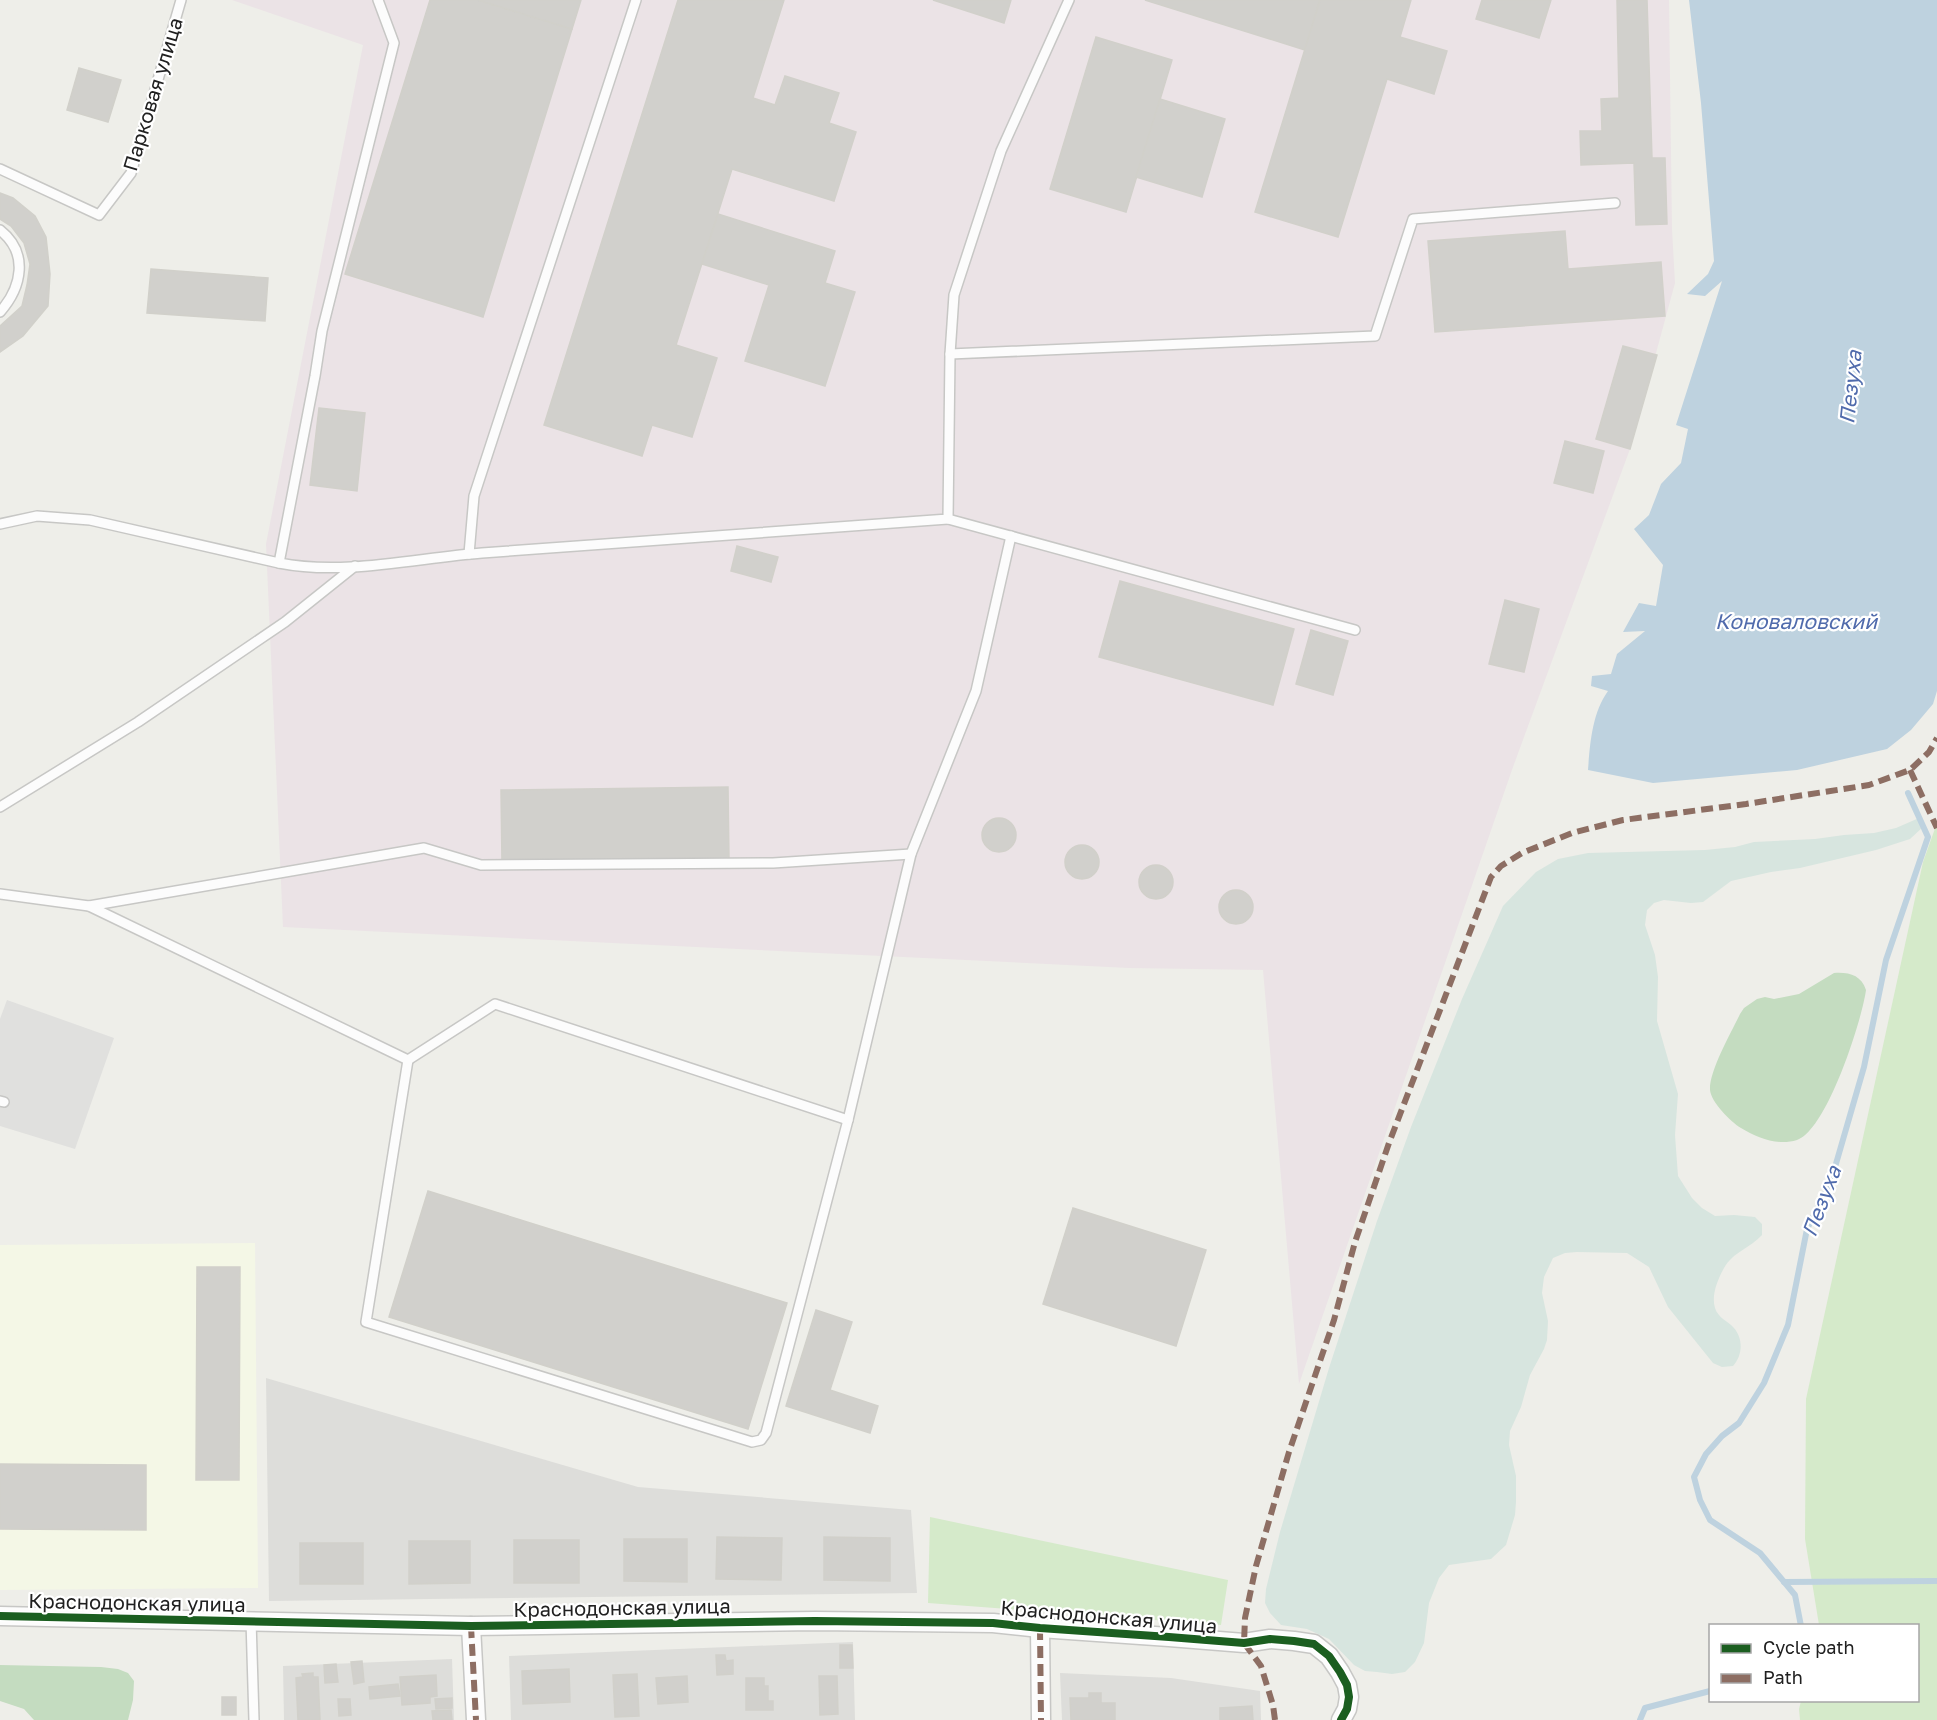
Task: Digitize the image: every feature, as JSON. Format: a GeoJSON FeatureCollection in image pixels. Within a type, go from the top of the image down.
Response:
{"type":"FeatureCollection","features":[{"type":"Feature","properties":{"kind":"street","name":"Краснодонская улица"},"geometry":{"type":"LineString","coordinates":[[0,1616],[471,1626],[815,1621],[993,1623],[1244,1644],[1270,1639],[1314,1644],[1329,1656],[1347,1685],[1348,1703],[1341,1720]]}},
{"type":"Feature","properties":{"kind":"street"},"geometry":{"type":"LineString","coordinates":[[471,1626],[476,1720]]}},
{"type":"Feature","properties":{"kind":"street"},"geometry":{"type":"LineString","coordinates":[[1040,1628],[1041,1720]]}},
{"type":"Feature","properties":{"kind":"lane","name":"Парковая улица"},"geometry":{"type":"LineString","coordinates":[[0,169],[99,215],[132,173],[181,0]]}},
{"type":"Feature","properties":{"kind":"lane"},"geometry":{"type":"LineString","coordinates":[[279,563],[322,331],[394,43],[378,0]]}},
{"type":"Feature","properties":{"kind":"lane"},"geometry":{"type":"LineString","coordinates":[[470,554],[474,496],[636,0]]}},
{"type":"Feature","properties":{"kind":"lane"},"geometry":{"type":"LineString","coordinates":[[948,519],[950,354],[954,295],[998,162],[1069,0]]}},
{"type":"Feature","properties":{"kind":"lane"},"geometry":{"type":"LineString","coordinates":[[950,354],[1375,336],[1413,219],[1616,203]]}},
{"type":"Feature","properties":{"kind":"lane"},"geometry":{"type":"LineString","coordinates":[[0,230],[6,234],[15,249],[19,266],[18,283],[12,299],[0,312]]}},
{"type":"Feature","properties":{"kind":"lane"},"geometry":{"type":"LineString","coordinates":[[0,524],[37,516],[90,520],[303,567],[356,566],[470,554],[948,519],[1355,630]]}},
{"type":"Feature","properties":{"kind":"lane"},"geometry":{"type":"LineString","coordinates":[[848,1119],[495,1004],[408,1060],[366,1322],[752,1442],[761,1440],[766,1433],[848,1119],[911,854],[976,692],[1011,536]]}},
{"type":"Feature","properties":{"kind":"lane"},"geometry":{"type":"LineString","coordinates":[[0,807],[138,722],[285,622],[356,566]]}},
{"type":"Feature","properties":{"kind":"lane"},"geometry":{"type":"LineString","coordinates":[[0,894],[89,906],[424,848],[482,865],[773,863],[911,854]]}},
{"type":"Feature","properties":{"kind":"lane"},"geometry":{"type":"LineString","coordinates":[[89,906],[408,1060]]}},
{"type":"Feature","properties":{"kind":"lane"},"geometry":{"type":"LineString","coordinates":[[251,1620],[254,1720]]}},
{"type":"Feature","properties":{"kind":"shaded area"},"geometry":{"type":"Polygon","coordinates":[[[232,0],[1669,0],[1672,229],[1675,283],[1630,449],[1513,767],[1299,1384],[1263,970],[1129,968],[283,927],[266,544],[363,45],[232,0]]]}},
{"type":"Feature","properties":{"kind":"shaded area"},"geometry":{"type":"Polygon","coordinates":[[[1919,818],[1923,827],[1910,839],[1876,850],[1800,868],[1731,881],[1703,902],[1664,900],[1654,903],[1647,910],[1645,925],[1655,955],[1658,977],[1657,1021],[1678,1094],[1675,1135],[1678,1176],[1692,1198],[1715,1216],[1755,1217],[1762,1224],[1762,1235],[1737,1254],[1724,1268],[1715,1293],[1716,1311],[1734,1328],[1739,1338],[1740,1353],[1733,1366],[1722,1367],[1713,1363],[1668,1307],[1649,1267],[1627,1253],[1577,1252],[1565,1253],[1553,1258],[1544,1277],[1542,1293],[1548,1321],[1547,1340],[1530,1375],[1521,1407],[1510,1431],[1509,1445],[1516,1476],[1516,1502],[1515,1515],[1506,1545],[1491,1559],[1449,1565],[1439,1578],[1429,1603],[1424,1643],[1415,1662],[1405,1672],[1392,1674],[1365,1671],[1354,1665],[1329,1639],[1307,1629],[1281,1625],[1270,1613],[1265,1603],[1266,1589],[1280,1532],[1329,1368],[1377,1221],[1411,1127],[1462,999],[1503,906],[1536,872],[1558,859],[1588,853],[1705,850],[1735,847],[1754,842],[1874,833],[1896,828],[1919,818]]]}},
{"type":"Feature","properties":{"kind":"shaded area"},"geometry":{"type":"Polygon","coordinates":[[[7,1000],[114,1038],[75,1149],[0,1126],[0,1019],[7,1000]]]}},
{"type":"Feature","properties":{"kind":"shaded area"},"geometry":{"type":"Polygon","coordinates":[[[255,1243],[258,1588],[0,1590],[0,1245],[255,1243]]]}},
{"type":"Feature","properties":{"kind":"shaded area"},"geometry":{"type":"Polygon","coordinates":[[[266,1378],[638,1487],[911,1510],[917,1593],[269,1601],[266,1378]]]}},
{"type":"Feature","properties":{"kind":"shaded area"},"geometry":{"type":"Polygon","coordinates":[[[853,1642],[855,1720],[511,1720],[509,1656],[853,1642]]]}},
{"type":"Feature","properties":{"kind":"shaded area"},"geometry":{"type":"Polygon","coordinates":[[[452,1659],[454,1720],[284,1720],[283,1666],[452,1659]]]}},
{"type":"Feature","properties":{"kind":"shaded area"},"geometry":{"type":"Polygon","coordinates":[[[1060,1673],[1171,1678],[1260,1691],[1261,1720],[1062,1720],[1060,1673]]]}},
{"type":"Feature","properties":{"kind":"green space"},"geometry":{"type":"Polygon","coordinates":[[[1937,823],[1937,1720],[1800,1720],[1801,1702],[1919,1702],[1919,1624],[1819,1624],[1805,1539],[1806,1399],[1923,862],[1937,823]]]}},
{"type":"Feature","properties":{"kind":"green space"},"geometry":{"type":"Polygon","coordinates":[[[1834,973],[1854,975],[1866,990],[1850,1048],[1820,1117],[1808,1132],[1790,1142],[1768,1140],[1747,1132],[1722,1111],[1710,1090],[1713,1073],[1740,1014],[1744,1008],[1757,999],[1765,997],[1774,999],[1799,994],[1834,973]]]}},
{"type":"Feature","properties":{"kind":"green space"},"geometry":{"type":"Polygon","coordinates":[[[930,1517],[1228,1580],[1221,1625],[928,1603],[930,1517]]]}},
{"type":"Feature","properties":{"kind":"green space"},"geometry":{"type":"Polygon","coordinates":[[[0,1665],[101,1667],[128,1673],[134,1681],[133,1700],[128,1720],[34,1720],[24,1709],[0,1701],[0,1665]]]}},
{"type":"Feature","properties":{"kind":"water","name":"Коноваловский"},"geometry":{"type":"Polygon","coordinates":[[[1689,0],[1937,0],[1937,691],[1933,704],[1911,730],[1887,749],[1797,770],[1653,783],[1588,770],[1595,719],[1608,691],[1591,686],[1592,676],[1611,674],[1617,654],[1645,631],[1623,632],[1639,603],[1656,606],[1663,565],[1634,529],[1649,515],[1661,484],[1681,463],[1688,429],[1676,425],[1722,281],[1705,296],[1687,294],[1708,274],[1714,261],[1701,103],[1689,0]]]}},
{"type":"Feature","properties":{"kind":"building"},"geometry":{"type":"Polygon","coordinates":[[[430,0],[478,0],[572,29],[483,317],[345,274],[430,0]]]}},
{"type":"Feature","properties":{"kind":"building"},"geometry":{"type":"Polygon","coordinates":[[[478,0],[581,0],[572,29],[478,0]]]}},
{"type":"Feature","properties":{"kind":"building"},"geometry":{"type":"Polygon","coordinates":[[[678,0],[784,0],[753,98],[775,105],[785,76],[839,93],[829,123],[856,132],[834,201],[732,169],[676,345],[717,358],[692,437],[652,425],[642,456],[544,425],[678,0]]]}},
{"type":"Feature","properties":{"kind":"building"},"geometry":{"type":"Polygon","coordinates":[[[933,0],[1011,0],[1004,23],[933,0]]]}},
{"type":"Feature","properties":{"kind":"building"},"geometry":{"type":"Polygon","coordinates":[[[1145,0],[1320,0],[1305,50],[1145,0]]]}},
{"type":"Feature","properties":{"kind":"building"},"geometry":{"type":"Polygon","coordinates":[[[1320,0],[1411,0],[1400,37],[1447,51],[1434,94],[1387,79],[1338,237],[1255,212],[1320,0]]]}},
{"type":"Feature","properties":{"kind":"building"},"geometry":{"type":"Polygon","coordinates":[[[1482,0],[1551,0],[1539,38],[1476,19],[1482,0]]]}},
{"type":"Feature","properties":{"kind":"building"},"geometry":{"type":"Polygon","coordinates":[[[1617,0],[1647,0],[1652,158],[1665,158],[1667,224],[1636,225],[1634,163],[1581,165],[1580,131],[1602,131],[1601,99],[1619,98],[1617,0]]]}},
{"type":"Feature","properties":{"kind":"building"},"geometry":{"type":"Polygon","coordinates":[[[1096,37],[1172,60],[1126,212],[1050,189],[1096,37]]]}},
{"type":"Feature","properties":{"kind":"building"},"geometry":{"type":"Polygon","coordinates":[[[79,68],[121,80],[108,122],[67,110],[79,68]]]}},
{"type":"Feature","properties":{"kind":"building"},"geometry":{"type":"Polygon","coordinates":[[[1160,99],[1225,119],[1202,197],[1136,177],[1160,99]]]}},
{"type":"Feature","properties":{"kind":"building"},"geometry":{"type":"Polygon","coordinates":[[[0,193],[13,198],[35,216],[46,237],[50,274],[48,306],[23,336],[0,352],[0,326],[22,306],[30,264],[24,243],[11,226],[0,219],[0,193]]]}},
{"type":"Feature","properties":{"kind":"building"},"geometry":{"type":"Polygon","coordinates":[[[718,214],[835,251],[825,283],[855,292],[825,386],[745,361],[769,285],[702,264],[718,214]]]}},
{"type":"Feature","properties":{"kind":"building"},"geometry":{"type":"Polygon","coordinates":[[[1565,231],[1568,269],[1661,262],[1665,316],[1435,332],[1428,241],[1565,231]]]}},
{"type":"Feature","properties":{"kind":"building"},"geometry":{"type":"Polygon","coordinates":[[[151,269],[268,278],[265,321],[147,313],[151,269]]]}},
{"type":"Feature","properties":{"kind":"building"},"geometry":{"type":"Polygon","coordinates":[[[1623,346],[1657,355],[1630,449],[1596,439],[1623,346]]]}},
{"type":"Feature","properties":{"kind":"building"},"geometry":{"type":"Polygon","coordinates":[[[319,408],[365,413],[357,491],[310,485],[319,408]]]}},
{"type":"Feature","properties":{"kind":"building"},"geometry":{"type":"Polygon","coordinates":[[[1565,441],[1604,451],[1593,493],[1554,483],[1565,441]]]}},
{"type":"Feature","properties":{"kind":"building"},"geometry":{"type":"Polygon","coordinates":[[[737,546],[778,557],[771,582],[731,571],[737,546]]]}},
{"type":"Feature","properties":{"kind":"building"},"geometry":{"type":"Polygon","coordinates":[[[1120,581],[1294,629],[1273,705],[1099,657],[1120,581]]]}},
{"type":"Feature","properties":{"kind":"building"},"geometry":{"type":"Polygon","coordinates":[[[1505,600],[1539,609],[1524,672],[1489,664],[1505,600]]]}},
{"type":"Feature","properties":{"kind":"building"},"geometry":{"type":"Polygon","coordinates":[[[1311,630],[1348,641],[1333,695],[1296,684],[1311,630]]]}},
{"type":"Feature","properties":{"kind":"building"},"geometry":{"type":"Polygon","coordinates":[[[728,787],[729,860],[502,863],[501,790],[728,787]]]}},
{"type":"Feature","properties":{"kind":"building"},"geometry":{"type":"Polygon","coordinates":[[[999,818],[1011,823],[1016,835],[1011,847],[999,852],[987,847],[982,835],[987,823],[999,818]]]}},
{"type":"Feature","properties":{"kind":"building"},"geometry":{"type":"Polygon","coordinates":[[[1082,845],[1094,850],[1099,862],[1094,874],[1082,879],[1070,874],[1065,862],[1070,850],[1082,845]]]}},
{"type":"Feature","properties":{"kind":"building"},"geometry":{"type":"Polygon","coordinates":[[[1156,865],[1168,870],[1173,882],[1168,894],[1156,899],[1144,894],[1139,882],[1144,870],[1156,865]]]}},
{"type":"Feature","properties":{"kind":"building"},"geometry":{"type":"Polygon","coordinates":[[[1236,890],[1248,895],[1253,907],[1248,919],[1236,924],[1224,919],[1219,907],[1224,895],[1236,890]]]}},
{"type":"Feature","properties":{"kind":"building"},"geometry":{"type":"Polygon","coordinates":[[[428,1191],[787,1303],[748,1429],[389,1317],[428,1191]]]}},
{"type":"Feature","properties":{"kind":"building"},"geometry":{"type":"Polygon","coordinates":[[[1073,1208],[1206,1250],[1176,1346],[1043,1304],[1073,1208]]]}},
{"type":"Feature","properties":{"kind":"building"},"geometry":{"type":"Polygon","coordinates":[[[197,1267],[240,1267],[239,1480],[196,1480],[197,1267]]]}},
{"type":"Feature","properties":{"kind":"building"},"geometry":{"type":"Polygon","coordinates":[[[816,1310],[852,1322],[830,1390],[878,1406],[870,1433],[786,1406],[816,1310]]]}},
{"type":"Feature","properties":{"kind":"building"},"geometry":{"type":"Polygon","coordinates":[[[0,1464],[146,1465],[146,1530],[0,1529],[0,1464]]]}},
{"type":"Feature","properties":{"kind":"building"},"geometry":{"type":"Polygon","coordinates":[[[717,1537],[782,1538],[781,1580],[716,1579],[717,1537]]]}},
{"type":"Feature","properties":{"kind":"building"},"geometry":{"type":"Polygon","coordinates":[[[824,1537],[890,1538],[890,1581],[824,1580],[824,1537]]]}},
{"type":"Feature","properties":{"kind":"building"},"geometry":{"type":"Polygon","coordinates":[[[624,1539],[687,1539],[687,1582],[624,1581],[624,1539]]]}},
{"type":"Feature","properties":{"kind":"building"},"geometry":{"type":"Polygon","coordinates":[[[514,1540],[579,1540],[579,1583],[514,1583],[514,1540]]]}},
{"type":"Feature","properties":{"kind":"building"},"geometry":{"type":"Polygon","coordinates":[[[409,1541],[470,1541],[470,1583],[409,1584],[409,1541]]]}},
{"type":"Feature","properties":{"kind":"building"},"geometry":{"type":"Polygon","coordinates":[[[300,1543],[363,1543],[363,1584],[300,1584],[300,1543]]]}},
{"type":"Feature","properties":{"kind":"building"},"geometry":{"type":"Polygon","coordinates":[[[840,1645],[852,1645],[853,1668],[840,1668],[840,1645]]]}},
{"type":"Feature","properties":{"kind":"building"},"geometry":{"type":"Polygon","coordinates":[[[716,1655],[725,1655],[726,1661],[733,1660],[733,1674],[717,1675],[716,1655]]]}},
{"type":"Feature","properties":{"kind":"building"},"geometry":{"type":"Polygon","coordinates":[[[362,1661],[364,1682],[354,1684],[351,1662],[362,1661]]]}},
{"type":"Feature","properties":{"kind":"building"},"geometry":{"type":"Polygon","coordinates":[[[336,1664],[338,1682],[325,1683],[324,1665],[336,1664]]]}},
{"type":"Feature","properties":{"kind":"building"},"geometry":{"type":"Polygon","coordinates":[[[569,1669],[570,1702],[523,1704],[522,1671],[569,1669]]]}},
{"type":"Feature","properties":{"kind":"building"},"geometry":{"type":"Polygon","coordinates":[[[313,1673],[313,1677],[318,1677],[320,1720],[298,1720],[296,1678],[303,1677],[302,1674],[313,1673]]]}},
{"type":"Feature","properties":{"kind":"building"},"geometry":{"type":"Polygon","coordinates":[[[637,1674],[639,1716],[615,1717],[613,1675],[637,1674]]]}},
{"type":"Feature","properties":{"kind":"building"},"geometry":{"type":"Polygon","coordinates":[[[436,1675],[437,1696],[430,1697],[430,1703],[402,1705],[400,1677],[436,1675]]]}},
{"type":"Feature","properties":{"kind":"building"},"geometry":{"type":"Polygon","coordinates":[[[687,1676],[688,1702],[658,1704],[656,1678],[687,1676]]]}},
{"type":"Feature","properties":{"kind":"building"},"geometry":{"type":"Polygon","coordinates":[[[819,1676],[837,1676],[838,1714],[820,1715],[819,1676]]]}},
{"type":"Feature","properties":{"kind":"building"},"geometry":{"type":"Polygon","coordinates":[[[746,1678],[764,1678],[764,1686],[768,1686],[768,1701],[773,1701],[773,1710],[746,1710],[746,1678]]]}},
{"type":"Feature","properties":{"kind":"building"},"geometry":{"type":"Polygon","coordinates":[[[398,1684],[400,1696],[370,1699],[369,1687],[398,1684]]]}},
{"type":"Feature","properties":{"kind":"building"},"geometry":{"type":"Polygon","coordinates":[[[1089,1693],[1101,1693],[1101,1703],[1115,1703],[1115,1720],[1071,1720],[1070,1698],[1089,1698],[1089,1693]]]}},
{"type":"Feature","properties":{"kind":"building"},"geometry":{"type":"Polygon","coordinates":[[[222,1697],[236,1697],[236,1715],[222,1715],[222,1697]]]}},
{"type":"Feature","properties":{"kind":"building"},"geometry":{"type":"Polygon","coordinates":[[[452,1698],[452,1708],[436,1709],[435,1699],[452,1698]]]}},
{"type":"Feature","properties":{"kind":"building"},"geometry":{"type":"Polygon","coordinates":[[[338,1699],[350,1699],[351,1715],[339,1716],[338,1699]]]}},
{"type":"Feature","properties":{"kind":"building"},"geometry":{"type":"Polygon","coordinates":[[[1252,1706],[1253,1720],[1220,1720],[1220,1708],[1252,1706]]]}},
{"type":"Feature","properties":{"kind":"building"},"geometry":{"type":"Polygon","coordinates":[[[451,1710],[452,1720],[433,1720],[432,1711],[451,1710]]]}},
{"type":"Feature","properties":{"kind":"waterway","name":"Пезуха"},"geometry":{"type":"LineString","coordinates":[[1801,1624],[1795,1595],[1760,1553],[1710,1520],[1700,1500],[1694,1477],[1706,1454],[1722,1436],[1739,1423],[1764,1383],[1788,1325],[1807,1229],[1831,1181],[1864,1067],[1886,960],[1928,837],[1908,793]]}},
{"type":"Feature","properties":{"kind":"waterway"},"geometry":{"type":"LineString","coordinates":[[1784,1582],[1937,1581]]}},
{"type":"Feature","properties":{"kind":"waterway","name":"Пезуха"},"geometry":{"type":"LineString","coordinates":[[1640,1720],[1645,1708],[1709,1691]]}},
{"type":"Feature","properties":{"kind":"marked path"},"geometry":{"type":"LineString","coordinates":[[1275,1720],[1273,1705],[1261,1666],[1244,1643],[1245,1618],[1256,1566],[1289,1452],[1334,1320],[1355,1242],[1389,1143],[1491,877],[1501,866],[1522,853],[1572,833],[1623,820],[1869,785],[1910,770],[1929,752],[1937,738]]}},
{"type":"Feature","properties":{"kind":"marked path"},"geometry":{"type":"LineString","coordinates":[[1910,770],[1937,828]]}},
{"type":"Feature","properties":{"kind":"marked path"},"geometry":{"type":"LineString","coordinates":[[471,1626],[476,1720]]}},
{"type":"Feature","properties":{"kind":"marked path"},"geometry":{"type":"LineString","coordinates":[[1040,1628],[1041,1720]]}},
{"type":"Feature","properties":{"kind":"cycle path"},"geometry":{"type":"LineString","coordinates":[[0,1616],[471,1626],[815,1621],[993,1623],[1244,1643],[1270,1639],[1314,1644],[1329,1656],[1347,1685],[1349,1697],[1347,1709],[1341,1720]]}}]}
